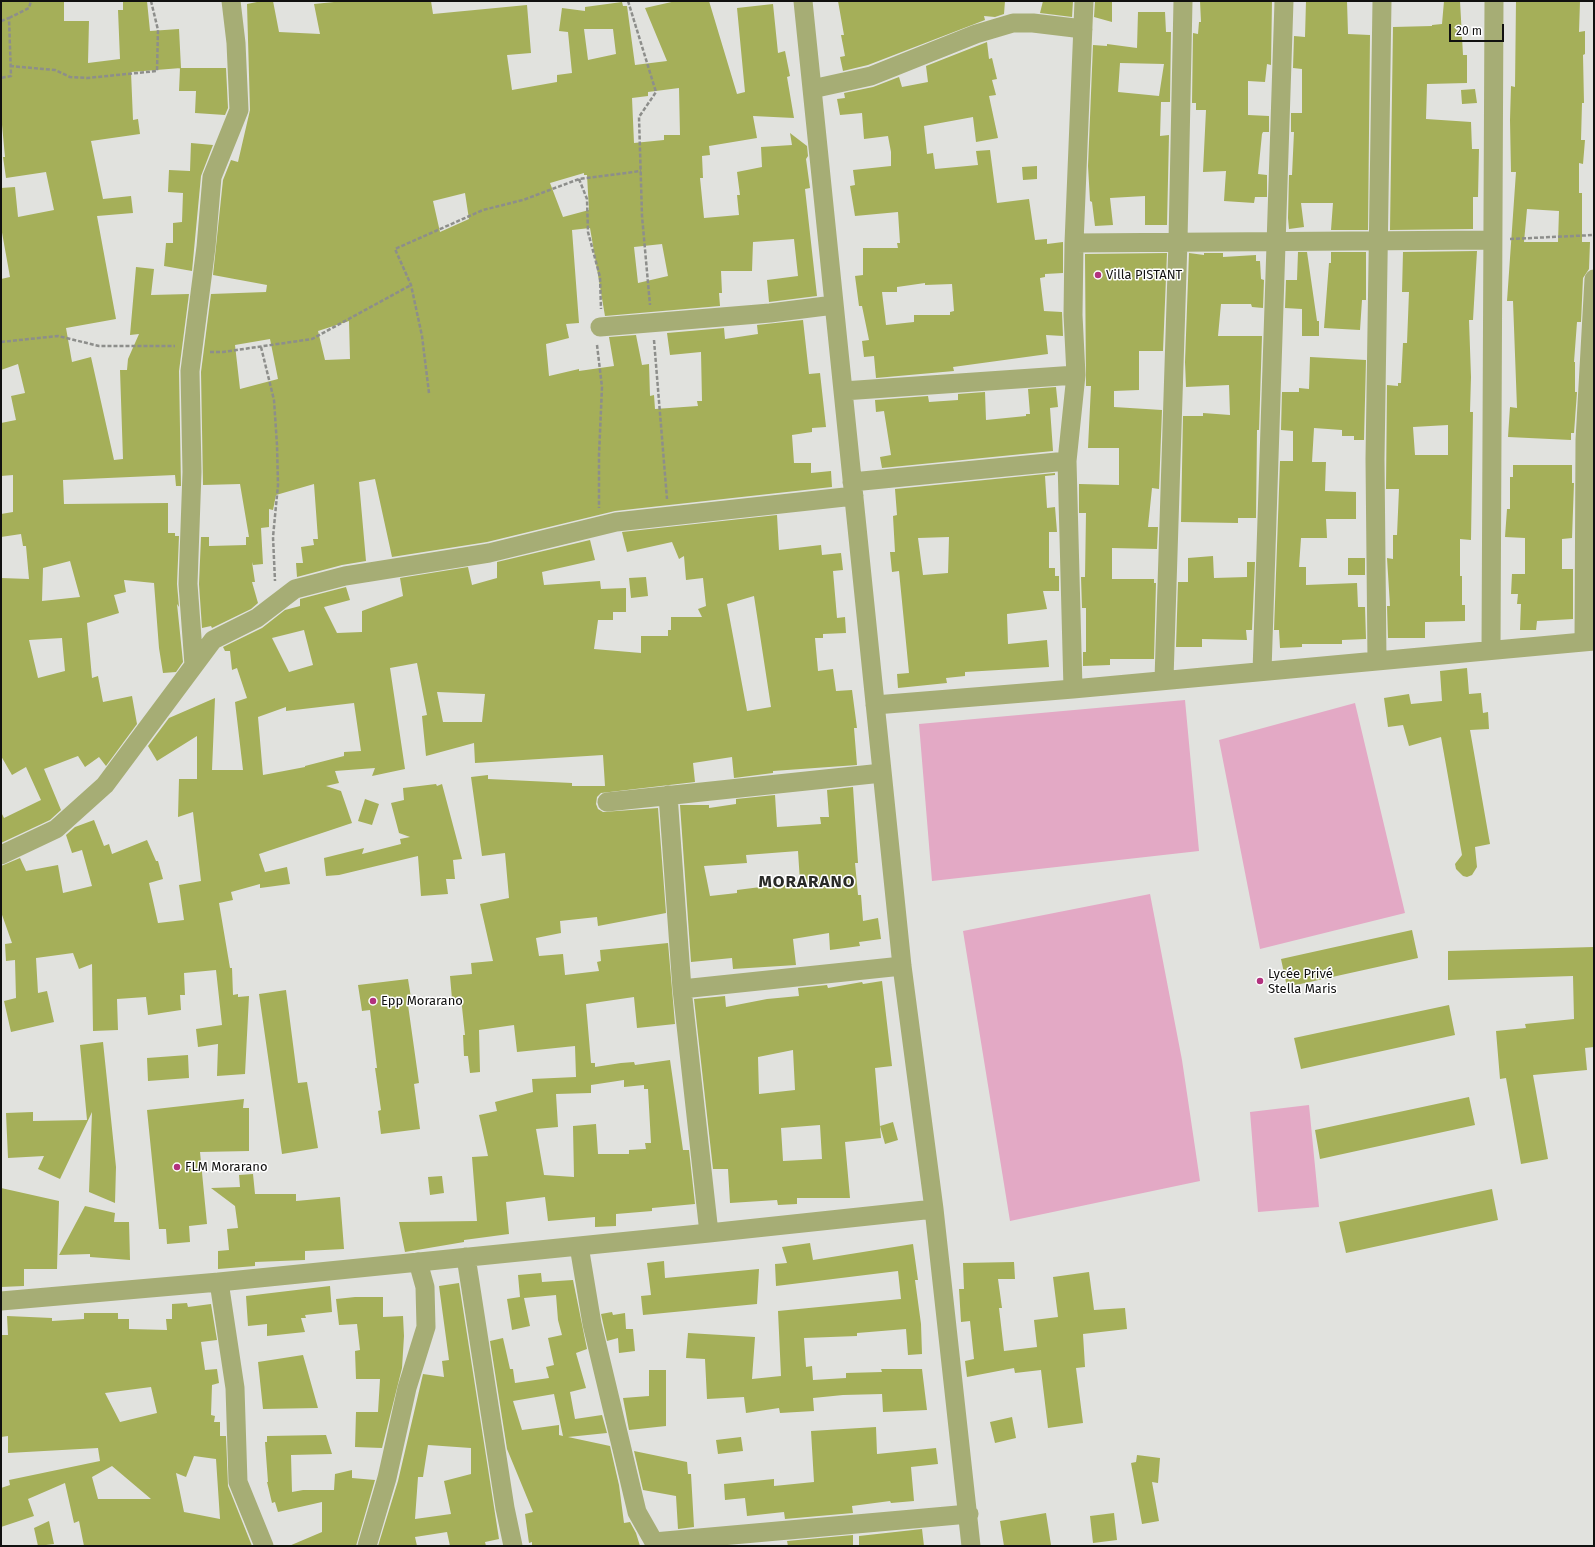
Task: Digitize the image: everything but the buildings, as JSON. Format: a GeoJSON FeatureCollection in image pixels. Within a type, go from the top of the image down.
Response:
{"type":"FeatureCollection","features":[{"type":"Feature","properties":{"kind":"street"},"geometry":{"type":"LineString","coordinates":[[194,665],[188,584],[192,472],[190,371],[206,247],[212,177],[239,110],[236,43],[231,1]]}},
{"type":"Feature","properties":{"kind":"street"},"geometry":{"type":"LineString","coordinates":[[803,1],[902,966],[934,1209],[969,1514],[971,1546]]}},
{"type":"Feature","properties":{"kind":"street"},"geometry":{"type":"LineString","coordinates":[[1073,689],[1067,461],[1076,375],[1073,315],[1074,243],[1084,1]]}},
{"type":"Feature","properties":{"kind":"street"},"geometry":{"type":"LineString","coordinates":[[1164,679],[1178,241],[1183,1]]}},
{"type":"Feature","properties":{"kind":"street"},"geometry":{"type":"LineString","coordinates":[[1262,671],[1284,1]]}},
{"type":"Feature","properties":{"kind":"street"},"geometry":{"type":"LineString","coordinates":[[1377,661],[1375,459],[1382,1]]}},
{"type":"Feature","properties":{"kind":"street"},"geometry":{"type":"LineString","coordinates":[[1491,650],[1494,1]]}},
{"type":"Feature","properties":{"kind":"street"},"geometry":{"type":"LineString","coordinates":[[812,89],[871,76],[976,34],[1013,23],[1033,23],[1084,30]]}},
{"type":"Feature","properties":{"kind":"street"},"geometry":{"type":"LineString","coordinates":[[1074,243],[1178,241],[1492,240]]}},
{"type":"Feature","properties":{"kind":"street"},"geometry":{"type":"LineString","coordinates":[[876,704],[1073,689],[1164,679],[1589,641],[1585,440],[1594,279]]}},
{"type":"Feature","properties":{"kind":"street"},"geometry":{"type":"LineString","coordinates":[[600,326],[770,313],[834,305]]}},
{"type":"Feature","properties":{"kind":"street"},"geometry":{"type":"LineString","coordinates":[[843,391],[1076,375]]}},
{"type":"Feature","properties":{"kind":"street"},"geometry":{"type":"LineString","coordinates":[[1,854],[56,829],[105,785],[213,640],[257,618],[295,589],[345,576],[489,553],[601,527],[616,522],[669,517],[853,489],[1067,461]]}},
{"type":"Feature","properties":{"kind":"street"},"geometry":{"type":"LineString","coordinates":[[607,802],[882,773]]}},
{"type":"Feature","properties":{"kind":"street"},"geometry":{"type":"LineString","coordinates":[[668,795],[682,989],[709,1233]]}},
{"type":"Feature","properties":{"kind":"street"},"geometry":{"type":"LineString","coordinates":[[682,989],[902,966]]}},
{"type":"Feature","properties":{"kind":"street"},"geometry":{"type":"LineString","coordinates":[[1,1301],[219,1282],[934,1209]]}},
{"type":"Feature","properties":{"kind":"street"},"geometry":{"type":"LineString","coordinates":[[579,1246],[592,1324],[637,1512],[654,1544],[969,1514]]}},
{"type":"Feature","properties":{"kind":"street"},"geometry":{"type":"LineString","coordinates":[[466,1257],[505,1508],[513,1546]]}},
{"type":"Feature","properties":{"kind":"street"},"geometry":{"type":"LineString","coordinates":[[368,1546],[387,1478],[407,1388],[426,1328],[425,1287],[418,1262]]}},
{"type":"Feature","properties":{"kind":"street"},"geometry":{"type":"LineString","coordinates":[[219,1282],[235,1388],[238,1482],[264,1546]]}},
{"type":"Feature","properties":{"kind":"path"},"geometry":{"type":"LineString","coordinates":[[1,21],[29,8],[31,1]]}},
{"type":"Feature","properties":{"kind":"path"},"geometry":{"type":"LineString","coordinates":[[10,66],[55,70],[70,77],[87,78],[156,71],[158,30],[151,1]]}},
{"type":"Feature","properties":{"kind":"path"},"geometry":{"type":"LineString","coordinates":[[628,1],[656,92],[640,117],[642,216],[669,517]]}},
{"type":"Feature","properties":{"kind":"path"},"geometry":{"type":"LineString","coordinates":[[1,78],[11,76],[9,18]]}},
{"type":"Feature","properties":{"kind":"path"},"geometry":{"type":"LineString","coordinates":[[429,393],[422,336],[410,286],[395,249],[483,210],[523,200],[579,179],[641,171]]}},
{"type":"Feature","properties":{"kind":"path"},"geometry":{"type":"LineString","coordinates":[[579,179],[587,198],[588,232],[600,277],[602,318],[597,343],[602,387],[599,455],[601,527]]}},
{"type":"Feature","properties":{"kind":"path"},"geometry":{"type":"LineString","coordinates":[[1492,240],[1594,235]]}},
{"type":"Feature","properties":{"kind":"path"},"geometry":{"type":"LineString","coordinates":[[1,342],[58,336],[100,346],[192,348],[223,352],[261,347],[312,340],[410,286]]}},
{"type":"Feature","properties":{"kind":"path"},"geometry":{"type":"LineString","coordinates":[[261,347],[274,400],[278,485],[273,537],[278,602]]}},
{"type":"Feature","properties":{"kind":"shaded area"},"geometry":{"type":"Polygon","coordinates":[[[1185,700],[1199,851],[932,881],[919,724],[1185,700]]]}},
{"type":"Feature","properties":{"kind":"shaded area"},"geometry":{"type":"Polygon","coordinates":[[[1355,703],[1405,913],[1260,949],[1219,740],[1355,703]]]}},
{"type":"Feature","properties":{"kind":"shaded area"},"geometry":{"type":"Polygon","coordinates":[[[1150,894],[1182,1060],[1200,1181],[1010,1221],[963,931],[1150,894]]]}},
{"type":"Feature","properties":{"kind":"shaded area"},"geometry":{"type":"Polygon","coordinates":[[[1309,1105],[1319,1207],[1258,1212],[1250,1112],[1309,1105]]]}},
{"type":"Feature","properties":{"kind":"place","name":"Villa PISTANT"},"geometry":{"type":"Point","coordinates":[1098,275]}},
{"type":"Feature","properties":{"kind":"place","name":"Lycée Privé Stella Maris"},"geometry":{"type":"Point","coordinates":[1260,981]}},
{"type":"Feature","properties":{"kind":"place","name":"Epp Morarano"},"geometry":{"type":"Point","coordinates":[373,1001]}},
{"type":"Feature","properties":{"kind":"place","name":"FLM Morarano"},"geometry":{"type":"Point","coordinates":[177,1167]}},
{"type":"Feature","properties":{"kind":"district","name":"MORARANO"},"geometry":{"type":"Point","coordinates":[807,882]}}]}
